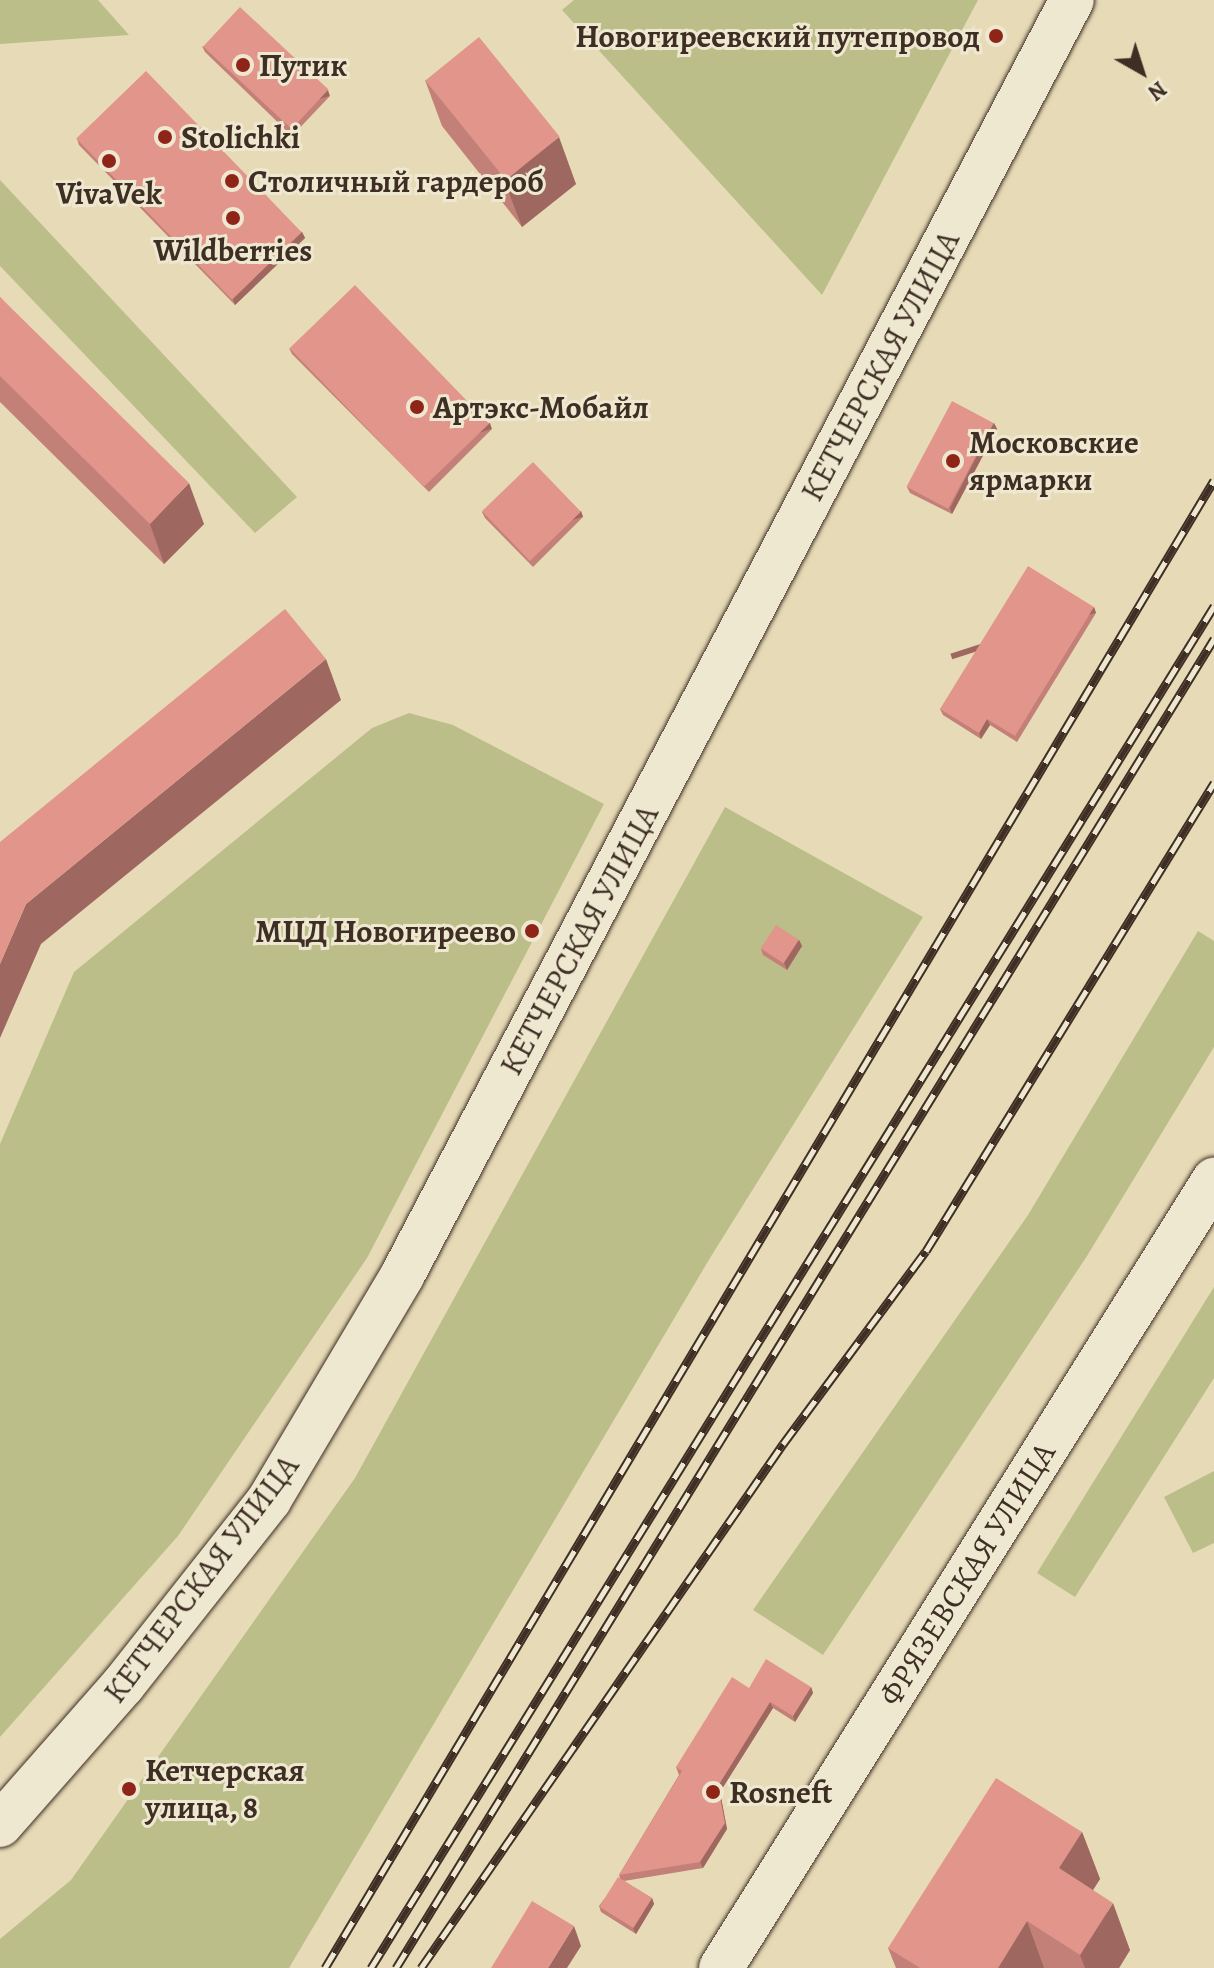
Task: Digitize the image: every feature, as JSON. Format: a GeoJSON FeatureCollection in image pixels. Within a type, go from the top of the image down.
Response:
{"type":"FeatureCollection","features":[{"type":"Feature","properties":{"kind":"main road","name":"КЕТЧЕРСКАЯ УЛИЦА"},"geometry":{"type":"LineString","coordinates":[[0,1825],[123,1685],[269,1500],[402,1276],[1072,0]]}},
{"type":"Feature","properties":{"kind":"main road","name":"ФРЯЗЕВСКАЯ УЛИЦА"},"geometry":{"type":"LineString","coordinates":[[721,1968],[1214,1180]]}},
{"type":"Feature","properties":{"kind":"green space"},"geometry":{"type":"Polygon","coordinates":[[[0,0],[98,0],[129,35],[0,44],[0,0]]]}},
{"type":"Feature","properties":{"kind":"green space"},"geometry":{"type":"Polygon","coordinates":[[[574,0],[978,0],[822,295],[562,10],[574,0]]]}},
{"type":"Feature","properties":{"kind":"green space"},"geometry":{"type":"Polygon","coordinates":[[[0,180],[297,497],[255,533],[0,266],[0,180]]]}},
{"type":"Feature","properties":{"kind":"green space"},"geometry":{"type":"Polygon","coordinates":[[[409,713],[453,725],[604,804],[367,1258],[178,1536],[0,1737],[0,1144],[74,972],[372,728],[409,713]]]}},
{"type":"Feature","properties":{"kind":"green space"},"geometry":{"type":"Polygon","coordinates":[[[725,807],[923,917],[710,1258],[289,1968],[0,1968],[0,1939],[71,1880],[355,1478],[725,807]]]}},
{"type":"Feature","properties":{"kind":"green space"},"geometry":{"type":"Polygon","coordinates":[[[1198,931],[1214,941],[1214,1047],[1087,1256],[823,1655],[753,1610],[1028,1215],[1198,931]]]}},
{"type":"Feature","properties":{"kind":"green space"},"geometry":{"type":"Polygon","coordinates":[[[1214,1287],[1214,1378],[1075,1597],[1037,1573],[1214,1287]]]}},
{"type":"Feature","properties":{"kind":"green space"},"geometry":{"type":"Polygon","coordinates":[[[1214,1471],[1214,1543],[1193,1553],[1164,1497],[1214,1471]]]}},
{"type":"Feature","properties":{"kind":"building"},"geometry":{"type":"Polygon","coordinates":[[[240,7],[328,90],[292,129],[203,46],[240,7]]]}},
{"type":"Feature","properties":{"kind":"building"},"geometry":{"type":"Polygon","coordinates":[[[479,37],[560,136],[506,180],[425,80],[479,37]]]}},
{"type":"Feature","properties":{"kind":"building"},"geometry":{"type":"Polygon","coordinates":[[[146,71],[302,232],[232,300],[76,138],[146,71]]]}},
{"type":"Feature","properties":{"kind":"building"},"geometry":{"type":"Polygon","coordinates":[[[355,285],[489,424],[424,487],[290,348],[355,285]]]}},
{"type":"Feature","properties":{"kind":"building"},"geometry":{"type":"Polygon","coordinates":[[[0,297],[189,483],[150,524],[0,376],[0,297]]]}},
{"type":"Feature","properties":{"kind":"building","name":"Московские ярмарки"},"geometry":{"type":"Polygon","coordinates":[[[952,401],[993,423],[948,509],[906,487],[952,401]]]}},
{"type":"Feature","properties":{"kind":"building"},"geometry":{"type":"Polygon","coordinates":[[[533,462],[581,512],[530,561],[482,511],[533,462]]]}},
{"type":"Feature","properties":{"kind":"building"},"geometry":{"type":"Polygon","coordinates":[[[1028,566],[1094,607],[1015,736],[987,719],[979,733],[940,709],[1028,566]]]}},
{"type":"Feature","properties":{"kind":"building"},"geometry":{"type":"Polygon","coordinates":[[[285,609],[326,659],[26,904],[0,964],[0,842],[285,609]]]}},
{"type":"Feature","properties":{"kind":"building"},"geometry":{"type":"Polygon","coordinates":[[[776,925],[799,940],[783,963],[761,948],[776,925]]]}},
{"type":"Feature","properties":{"kind":"building"},"geometry":{"type":"Polygon","coordinates":[[[766,1659],[811,1687],[793,1716],[770,1702],[718,1786],[725,1823],[700,1862],[619,1875],[682,1771],[676,1767],[732,1677],[749,1688],[766,1659]]]}},
{"type":"Feature","properties":{"kind":"building"},"geometry":{"type":"Polygon","coordinates":[[[996,1778],[1082,1832],[1059,1868],[1113,1903],[1080,1955],[1027,1921],[998,1968],[920,1968],[888,1948],[996,1778]]]}},
{"type":"Feature","properties":{"kind":"building"},"geometry":{"type":"Polygon","coordinates":[[[618,1877],[652,1898],[633,1928],[599,1907],[618,1877]]]}},
{"type":"Feature","properties":{"kind":"building"},"geometry":{"type":"Polygon","coordinates":[[[532,1901],[574,1926],[548,1968],[491,1968],[532,1901]]]}},
{"type":"Feature","properties":{"kind":"railway"},"geometry":{"type":"LineString","coordinates":[[325,1968],[1214,480]]}},
{"type":"Feature","properties":{"kind":"railway"},"geometry":{"type":"LineString","coordinates":[[371,1968],[1214,606]]}},
{"type":"Feature","properties":{"kind":"railway"},"geometry":{"type":"LineString","coordinates":[[396,1968],[1214,639]]}},
{"type":"Feature","properties":{"kind":"railway"},"geometry":{"type":"LineString","coordinates":[[421,1968],[783,1444],[926,1251],[1214,783]]}},
{"type":"Feature","properties":{"kind":"place","name":"Новогиреевский путепровод"},"geometry":{"type":"Point","coordinates":[996,36]}},
{"type":"Feature","properties":{"kind":"place","name":"Путик"},"geometry":{"type":"Point","coordinates":[243,65]}},
{"type":"Feature","properties":{"kind":"place","name":"Stolichki"},"geometry":{"type":"Point","coordinates":[165,137]}},
{"type":"Feature","properties":{"kind":"place","name":"VivaVek"},"geometry":{"type":"Point","coordinates":[109,161]}},
{"type":"Feature","properties":{"kind":"place","name":"Столичный гардероб"},"geometry":{"type":"Point","coordinates":[232,181]}},
{"type":"Feature","properties":{"kind":"place","name":"Wildberries"},"geometry":{"type":"Point","coordinates":[233,218]}},
{"type":"Feature","properties":{"kind":"place","name":"Артэкс-Мобайл"},"geometry":{"type":"Point","coordinates":[417,407]}},
{"type":"Feature","properties":{"kind":"place","name":"Московские ярмарки"},"geometry":{"type":"Point","coordinates":[953,461]}},
{"type":"Feature","properties":{"kind":"place","name":"МЦД Новогиреево"},"geometry":{"type":"Point","coordinates":[532,931]}},
{"type":"Feature","properties":{"kind":"place","name":"Кетчерская улица, 8"},"geometry":{"type":"Point","coordinates":[129,1789]}},
{"type":"Feature","properties":{"kind":"place","name":"Rosneft"},"geometry":{"type":"Point","coordinates":[713,1792]}}]}
